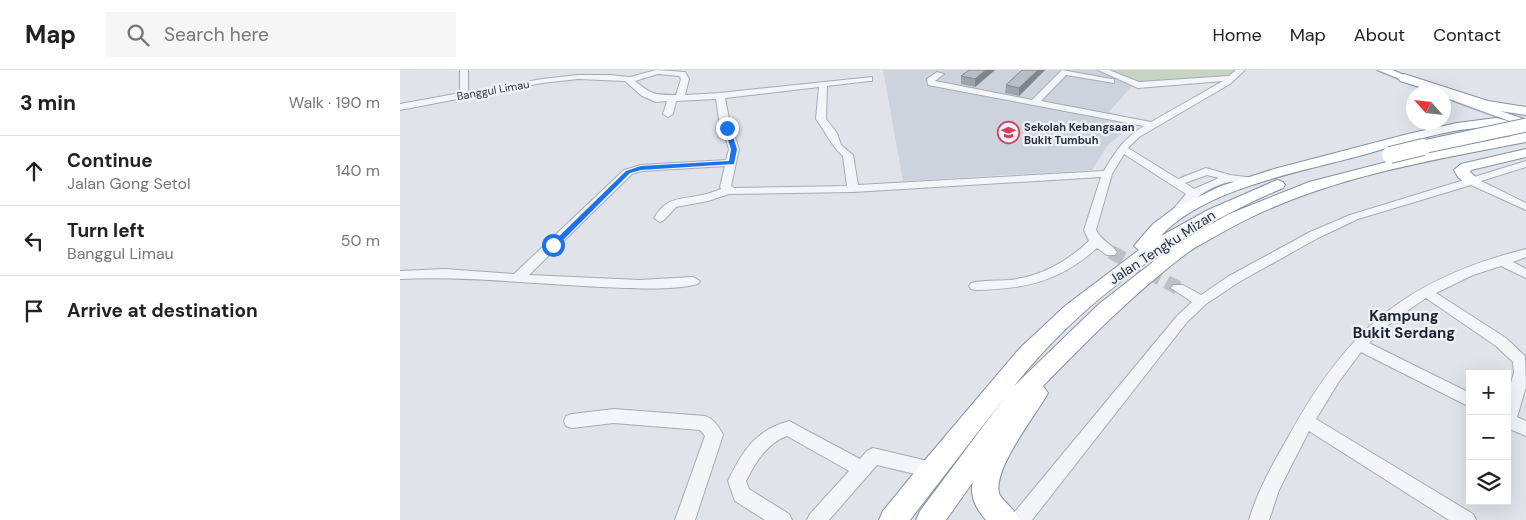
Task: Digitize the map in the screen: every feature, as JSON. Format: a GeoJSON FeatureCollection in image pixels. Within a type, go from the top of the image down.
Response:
{"type":"FeatureCollection","features":[{"type":"Feature","properties":{"kind":"highway"},"geometry":{"type":"LineString","coordinates":[[1404,78],[1486,105],[1526,111]]}},
{"type":"Feature","properties":{"kind":"highway"},"geometry":{"type":"LineString","coordinates":[[1451,98],[1478,113],[1477,118],[1457,127]]}},
{"type":"Feature","properties":{"kind":"highway"},"geometry":{"type":"LineString","coordinates":[[1129,266],[1148,240],[1171,219],[1220,193],[1254,181],[1338,156],[1457,127],[1492,122],[1510,124],[1521,131],[1414,159]]}},
{"type":"Feature","properties":{"kind":"highway","name":"Jalan Tengku Mizan"},"geometry":{"type":"LineString","coordinates":[[893,520],[1000,385],[1046,335],[1084,300],[1129,266],[1182,231],[1214,212],[1246,197],[1290,181],[1390,155],[1526,125]]}},
{"type":"Feature","properties":{"kind":"highway","name":"Jalan Tengku Mizan"},"geometry":{"type":"LineString","coordinates":[[930,520],[1020,394],[1106,309],[1148,273],[1206,233],[1273,201],[1315,185],[1414,159],[1526,138]]}},
{"type":"Feature","properties":{"kind":"highway"},"geometry":{"type":"LineString","coordinates":[[1472,181],[1463,174],[1462,170],[1466,167],[1526,152]]}},
{"type":"Feature","properties":{"kind":"highway"},"geometry":{"type":"LineString","coordinates":[[1006,520],[990,504],[986,497],[984,489],[988,472],[996,454],[1065,350]]}},
{"type":"Feature","properties":{"kind":"main road"},"geometry":{"type":"LineString","coordinates":[[1383,70],[1422,85]]}},
{"type":"Feature","properties":{"kind":"main road"},"geometry":{"type":"LineString","coordinates":[[1451,96],[1526,125]]}},
{"type":"Feature","properties":{"kind":"street"},"geometry":{"type":"LineString","coordinates":[[464,70],[464,95]]}},
{"type":"Feature","properties":{"kind":"street"},"geometry":{"type":"LineString","coordinates":[[1102,70],[1138,85],[1233,78]]}},
{"type":"Feature","properties":{"kind":"street"},"geometry":{"type":"LineString","coordinates":[[1111,252],[1096,242],[1090,230],[1107,174],[1122,149],[1136,135],[1233,78],[1241,70]]}},
{"type":"Feature","properties":{"kind":"street"},"geometry":{"type":"LineString","coordinates":[[1034,102],[1065,71],[1111,81]]}},
{"type":"Feature","properties":{"kind":"street"},"geometry":{"type":"LineString","coordinates":[[630,80],[658,72],[682,74],[684,79],[668,114]]}},
{"type":"Feature","properties":{"kind":"street"},"geometry":{"type":"LineString","coordinates":[[940,74],[930,81],[944,86],[1152,125]]}},
{"type":"Feature","properties":{"kind":"street","name":"Banggul Limau"},"geometry":{"type":"LineString","coordinates":[[400,106],[573,77],[610,76],[630,80]]}},
{"type":"Feature","properties":{"kind":"street"},"geometry":{"type":"LineString","coordinates":[[630,80],[648,97],[676,98],[720,96],[869,80]]}},
{"type":"Feature","properties":{"kind":"street"},"geometry":{"type":"LineString","coordinates":[[823,84],[824,94],[821,119],[832,133],[837,146],[848,155],[853,189]]}},
{"type":"Feature","properties":{"kind":"street"},"geometry":{"type":"LineString","coordinates":[[932,95],[944,86]]}},
{"type":"Feature","properties":{"kind":"street"},"geometry":{"type":"LineString","coordinates":[[720,96],[724,119],[734,149],[725,187],[728,190]]}},
{"type":"Feature","properties":{"kind":"street"},"geometry":{"type":"LineString","coordinates":[[1122,149],[1193,193]]}},
{"type":"Feature","properties":{"kind":"street"},"geometry":{"type":"LineString","coordinates":[[517,278],[628,172],[641,168],[731,163]]}},
{"type":"Feature","properties":{"kind":"street"},"geometry":{"type":"LineString","coordinates":[[1020,520],[1182,319],[1202,301],[1234,279],[1281,252],[1354,217],[1526,164]]}},
{"type":"Feature","properties":{"kind":"street"},"geometry":{"type":"LineString","coordinates":[[1177,183],[1206,171],[1229,178],[1254,181]]}},
{"type":"Feature","properties":{"kind":"street"},"geometry":{"type":"LineString","coordinates":[[660,218],[664,209],[673,204],[707,198],[728,190],[853,189],[1081,174],[1107,174]]}},
{"type":"Feature","properties":{"kind":"street"},"geometry":{"type":"LineString","coordinates":[[1171,219],[1193,193],[1229,178]]}},
{"type":"Feature","properties":{"kind":"street"},"geometry":{"type":"LineString","coordinates":[[1472,181],[1526,207]]}},
{"type":"Feature","properties":{"kind":"street"},"geometry":{"type":"LineString","coordinates":[[976,286],[1007,285],[1036,280],[1060,271],[1080,258],[1096,242]]}},
{"type":"Feature","properties":{"kind":"street"},"geometry":{"type":"LineString","coordinates":[[1258,520],[1260,511],[1280,468],[1306,421],[1328,386],[1360,345],[1379,325],[1405,306],[1462,274],[1504,262],[1526,253]]}},
{"type":"Feature","properties":{"kind":"street"},"geometry":{"type":"LineString","coordinates":[[1504,262],[1526,274]]}},
{"type":"Feature","properties":{"kind":"street"},"geometry":{"type":"LineString","coordinates":[[400,275],[445,272],[517,278],[639,284],[693,281]]}},
{"type":"Feature","properties":{"kind":"street"},"geometry":{"type":"LineString","coordinates":[[1178,288],[1202,301]]}},
{"type":"Feature","properties":{"kind":"street"},"geometry":{"type":"LineString","coordinates":[[1427,294],[1501,342],[1520,360],[1522,373],[1509,415]]}},
{"type":"Feature","properties":{"kind":"street"},"geometry":{"type":"LineString","coordinates":[[1360,345],[1466,398]]}},
{"type":"Feature","properties":{"kind":"street"},"geometry":{"type":"LineString","coordinates":[[572,421],[614,416],[705,424],[714,435],[685,520]]}},
{"type":"Feature","properties":{"kind":"street"},"geometry":{"type":"LineString","coordinates":[[1306,421],[1466,520]]}},
{"type":"Feature","properties":{"kind":"street"},"geometry":{"type":"LineString","coordinates":[[1511,422],[1526,429]]}},
{"type":"Feature","properties":{"kind":"street"},"geometry":{"type":"LineString","coordinates":[[782,520],[742,495],[737,481],[745,464],[759,446],[778,430],[789,428],[862,469]]}},
{"type":"Feature","properties":{"kind":"street"},"geometry":{"type":"LineString","coordinates":[[817,520],[873,456],[932,470]]}},
{"type":"Feature","properties":{"kind":"shaded area","name":"Sekolah Kebangsaan Bukit Tumbuh"},"geometry":{"type":"Polygon","coordinates":[[[883,70],[1097,70],[1132,86],[1109,112],[1138,120],[1107,146],[1092,170],[903,181],[883,70]]]}},
{"type":"Feature","properties":{"kind":"green space"},"geometry":{"type":"Polygon","coordinates":[[[1107,70],[1235,70],[1228,77],[1138,84],[1107,70]]]}},
{"type":"Feature","properties":{"kind":"building"},"geometry":{"type":"Polygon","coordinates":[[[969,70],[986,70],[975,79],[961,76],[969,70]]]}},
{"type":"Feature","properties":{"kind":"building"},"geometry":{"type":"Polygon","coordinates":[[[1022,70],[1038,70],[1019,88],[1006,85],[1022,70]]]}},
{"type":"Feature","properties":{"kind":"tunnel"},"geometry":{"type":"LineString","coordinates":[[1111,252],[1178,288]]}},
{"type":"Feature","properties":{"kind":"place","name":"Sekolah Kebangsaan Bukit Tumbuh"},"geometry":{"type":"Point","coordinates":[1008,133]}},
{"type":"Feature","properties":{"kind":"district","name":"Kampung Bukit Serdang"},"geometry":{"type":"Point","coordinates":[1404,324]}},
{"type":"Feature","properties":{"kind":"route"},"geometry":{"type":"LineString","coordinates":[[553,245],[628,172],[641,168],[731,163],[734,149],[727,128]]}}]}
